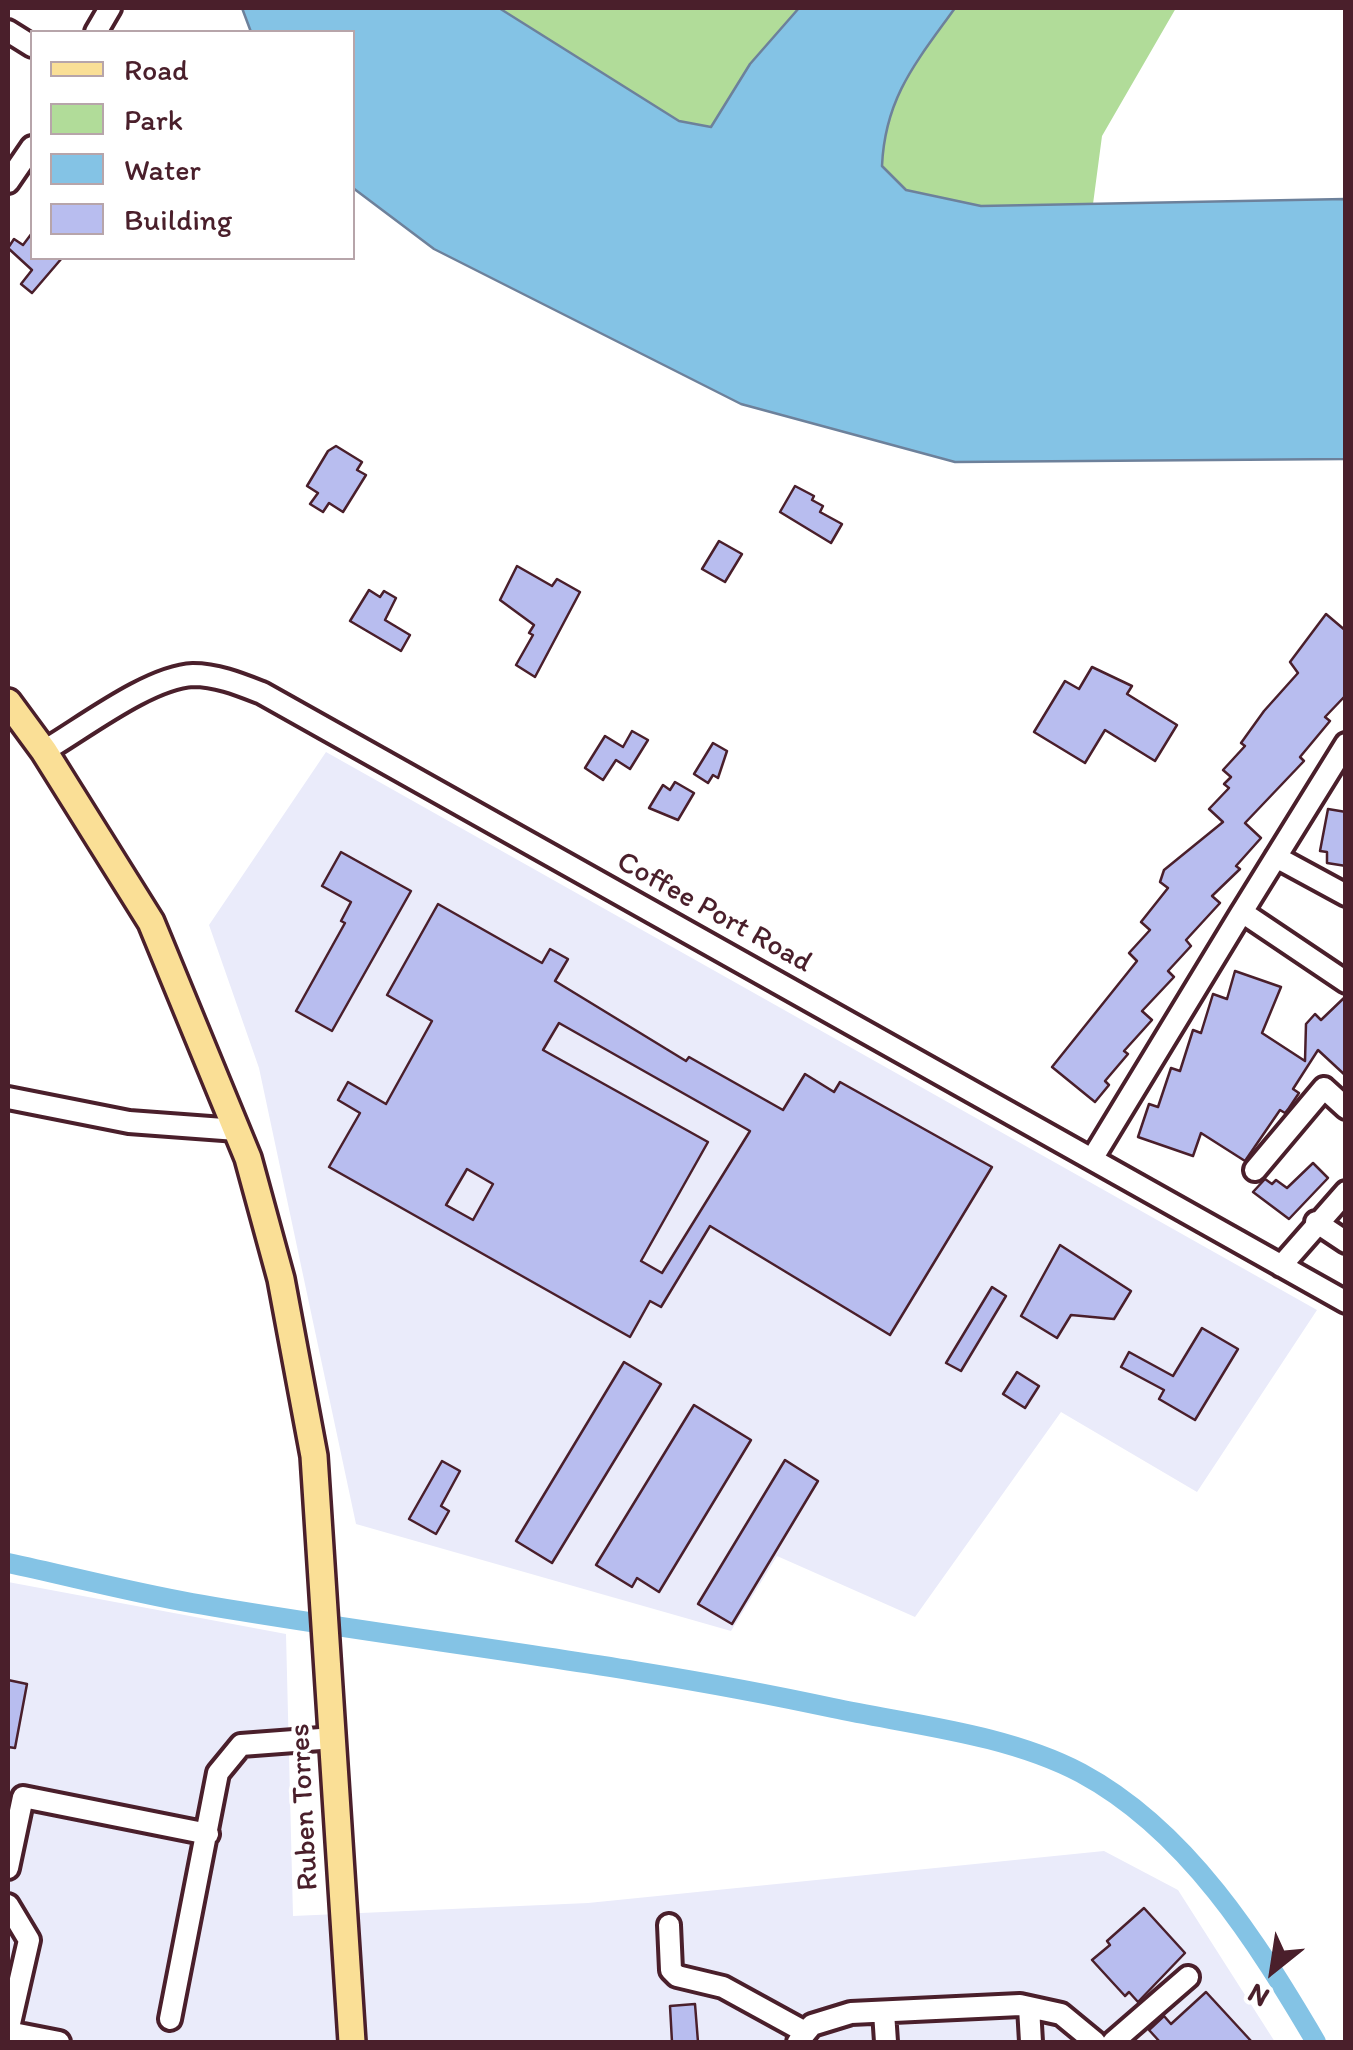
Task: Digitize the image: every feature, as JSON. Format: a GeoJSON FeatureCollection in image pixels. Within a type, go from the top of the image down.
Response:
{"type":"FeatureCollection","features":[{"type":"Feature","properties":{"kind":"main road","name":"Ruben Torres"},"geometry":{"type":"LineString","coordinates":[[8,702],[151,922],[253,1176],[294,1338],[314,1456],[352,2042]]}},
{"type":"Feature","properties":{"kind":"street"},"geometry":{"type":"LineString","coordinates":[[97,30],[110,8]]}},
{"type":"Feature","properties":{"kind":"street"},"geometry":{"type":"LineString","coordinates":[[8,32],[30,45]]}},
{"type":"Feature","properties":{"kind":"street"},"geometry":{"type":"LineString","coordinates":[[8,182],[30,150]]}},
{"type":"Feature","properties":{"kind":"street","name":"Coffee Port Road"},"geometry":{"type":"LineString","coordinates":[[44,752],[156,685],[190,675],[225,679],[279,703],[1346,1302]]}},
{"type":"Feature","properties":{"kind":"street"},"geometry":{"type":"LineString","coordinates":[[1092,1160],[1346,744]]}},
{"type":"Feature","properties":{"kind":"street"},"geometry":{"type":"LineString","coordinates":[[1276,857],[1346,895]]}},
{"type":"Feature","properties":{"kind":"street"},"geometry":{"type":"LineString","coordinates":[[1242,912],[1346,982]]}},
{"type":"Feature","properties":{"kind":"street"},"geometry":{"type":"LineString","coordinates":[[1255,1170],[1324,1088],[1346,1108]]}},
{"type":"Feature","properties":{"kind":"street"},"geometry":{"type":"LineString","coordinates":[[8,1098],[129,1122],[236,1130]]}},
{"type":"Feature","properties":{"kind":"street"},"geometry":{"type":"LineString","coordinates":[[1282,1266],[1316,1222],[1346,1192]]}},
{"type":"Feature","properties":{"kind":"street"},"geometry":{"type":"LineString","coordinates":[[1316,1222],[1346,1242]]}},
{"type":"Feature","properties":{"kind":"street"},"geometry":{"type":"LineString","coordinates":[[170,2019],[218,1773],[241,1745],[334,1738]]}},
{"type":"Feature","properties":{"kind":"street"},"geometry":{"type":"LineString","coordinates":[[8,1868],[24,1797],[208,1834]]}},
{"type":"Feature","properties":{"kind":"street"},"geometry":{"type":"LineString","coordinates":[[8,1905],[29,1940],[8,2032],[59,2042]]}},
{"type":"Feature","properties":{"kind":"street"},"geometry":{"type":"LineString","coordinates":[[668,1925],[671,1970],[677,1976],[723,1986],[802,2037],[830,2017],[1028,2007],[1061,2014],[1096,2042]]}},
{"type":"Feature","properties":{"kind":"street"},"geometry":{"type":"LineString","coordinates":[[1113,2042],[1188,1977]]}},
{"type":"Feature","properties":{"kind":"street"},"geometry":{"type":"LineString","coordinates":[[1028,2007],[1031,2042]]}},
{"type":"Feature","properties":{"kind":"street"},"geometry":{"type":"LineString","coordinates":[[884,2012],[886,2042]]}},
{"type":"Feature","properties":{"kind":"shaded area"},"geometry":{"type":"Polygon","coordinates":[[[326,752],[1317,1310],[1197,1492],[1061,1412],[915,1617],[777,1556],[731,1631],[356,1524],[259,1068],[209,925],[326,752]]]}},
{"type":"Feature","properties":{"kind":"shaded area"},"geometry":{"type":"Polygon","coordinates":[[[8,1582],[286,1634],[293,1916],[588,1903],[1104,1851],[1178,1890],[1275,2042],[8,2042],[8,1582]]]}},
{"type":"Feature","properties":{"kind":"green space"},"geometry":{"type":"Polygon","coordinates":[[[499,8],[799,8],[750,64],[711,127],[679,121],[499,8]]]}},
{"type":"Feature","properties":{"kind":"green space"},"geometry":{"type":"Polygon","coordinates":[[[955,8],[1176,8],[1102,136],[1093,204],[981,206],[906,190],[882,166],[884,142],[896,100],[916,63],[955,8]]]}},
{"type":"Feature","properties":{"kind":"water"},"geometry":{"type":"Polygon","coordinates":[[[242,8],[499,8],[679,121],[711,127],[750,64],[799,8],[955,8],[905,81],[889,120],[882,166],[906,190],[981,206],[1345,199],[1345,459],[955,462],[741,404],[434,249],[355,190],[355,30],[250,30],[242,8]]]}},
{"type":"Feature","properties":{"kind":"building"},"geometry":{"type":"Polygon","coordinates":[[[30,236],[30,260],[60,260],[32,293],[21,284],[32,270],[8,248],[14,239],[23,245],[30,236]]]}},
{"type":"Feature","properties":{"kind":"building"},"geometry":{"type":"Polygon","coordinates":[[[336,446],[362,462],[357,470],[366,475],[343,512],[329,503],[323,512],[310,504],[318,493],[307,486],[328,451],[336,446]]]}},
{"type":"Feature","properties":{"kind":"building"},"geometry":{"type":"Polygon","coordinates":[[[795,486],[814,496],[812,500],[823,506],[820,512],[842,524],[831,543],[780,512],[795,486]]]}},
{"type":"Feature","properties":{"kind":"building"},"geometry":{"type":"Polygon","coordinates":[[[719,541],[742,554],[725,582],[702,569],[719,541]]]}},
{"type":"Feature","properties":{"kind":"building"},"geometry":{"type":"Polygon","coordinates":[[[517,566],[552,586],[557,579],[580,592],[535,677],[516,665],[533,635],[529,633],[534,625],[500,600],[517,566]]]}},
{"type":"Feature","properties":{"kind":"building"},"geometry":{"type":"Polygon","coordinates":[[[369,590],[380,597],[384,591],[396,598],[385,620],[410,635],[401,651],[350,621],[369,590]]]}},
{"type":"Feature","properties":{"kind":"building"},"geometry":{"type":"Polygon","coordinates":[[[1326,614],[1346,631],[1346,695],[1325,717],[1330,721],[1300,757],[1304,761],[1245,823],[1261,838],[1236,866],[1240,869],[1212,896],[1220,903],[1186,940],[1191,946],[1168,971],[1174,977],[1142,1011],[1152,1020],[1124,1051],[1128,1054],[1105,1081],[1109,1085],[1095,1102],[1052,1067],[1137,961],[1129,953],[1150,930],[1141,922],[1168,888],[1160,882],[1164,870],[1223,822],[1209,809],[1229,788],[1224,784],[1231,777],[1223,770],[1245,746],[1241,743],[1264,711],[1298,673],[1290,662],[1326,614]]]}},
{"type":"Feature","properties":{"kind":"building"},"geometry":{"type":"Polygon","coordinates":[[[1092,667],[1132,686],[1127,694],[1177,725],[1155,761],[1105,730],[1085,763],[1034,732],[1065,681],[1079,689],[1092,667]]]}},
{"type":"Feature","properties":{"kind":"building"},"geometry":{"type":"Polygon","coordinates":[[[632,731],[648,740],[630,769],[616,760],[603,780],[585,768],[605,736],[623,747],[632,731]]]}},
{"type":"Feature","properties":{"kind":"building"},"geometry":{"type":"Polygon","coordinates":[[[713,743],[727,751],[718,778],[713,775],[708,783],[694,774],[713,743]]]}},
{"type":"Feature","properties":{"kind":"building"},"geometry":{"type":"Polygon","coordinates":[[[675,782],[694,793],[678,820],[649,808],[663,785],[670,790],[675,782]]]}},
{"type":"Feature","properties":{"kind":"building"},"geometry":{"type":"Polygon","coordinates":[[[1328,809],[1346,812],[1346,866],[1327,863],[1327,852],[1320,851],[1328,809]]]}},
{"type":"Feature","properties":{"kind":"building"},"geometry":{"type":"Polygon","coordinates":[[[341,852],[411,891],[332,1031],[296,1011],[345,923],[341,921],[351,902],[322,886],[341,852]]]}},
{"type":"Feature","properties":{"kind":"building"},"geometry":{"type":"Polygon","coordinates":[[[438,904],[542,963],[550,949],[568,959],[555,981],[686,1061],[689,1057],[783,1110],[805,1074],[834,1092],[840,1082],[992,1167],[890,1335],[710,1226],[661,1307],[650,1301],[630,1337],[329,1167],[360,1113],[338,1100],[348,1082],[386,1104],[432,1021],[387,995],[438,904]],[[559,1023],[543,1050],[708,1142],[641,1261],[662,1273],[750,1131],[559,1023]],[[467,1169],[446,1205],[473,1220],[493,1184],[467,1169]]]}},
{"type":"Feature","properties":{"kind":"building"},"geometry":{"type":"Polygon","coordinates":[[[1235,971],[1281,987],[1262,1033],[1305,1061],[1306,1024],[1315,1014],[1321,1020],[1346,996],[1346,1076],[1318,1050],[1293,1089],[1299,1093],[1285,1113],[1280,1110],[1245,1161],[1201,1133],[1193,1156],[1138,1137],[1149,1104],[1158,1107],[1171,1068],[1180,1071],[1193,1030],[1201,1033],[1213,994],[1227,999],[1235,971]]]}},
{"type":"Feature","properties":{"kind":"building"},"geometry":{"type":"Polygon","coordinates":[[[1313,1163],[1328,1178],[1289,1219],[1253,1192],[1265,1179],[1272,1184],[1276,1180],[1287,1188],[1313,1163]]]}},
{"type":"Feature","properties":{"kind":"building"},"geometry":{"type":"Polygon","coordinates":[[[1060,1245],[1131,1291],[1114,1319],[1071,1315],[1057,1338],[1021,1316],[1060,1245]]]}},
{"type":"Feature","properties":{"kind":"building"},"geometry":{"type":"Polygon","coordinates":[[[992,1287],[1006,1296],[961,1371],[946,1363],[992,1287]]]}},
{"type":"Feature","properties":{"kind":"building"},"geometry":{"type":"Polygon","coordinates":[[[1202,1328],[1238,1349],[1195,1420],[1159,1399],[1164,1390],[1121,1367],[1129,1352],[1173,1376],[1202,1328]]]}},
{"type":"Feature","properties":{"kind":"building"},"geometry":{"type":"Polygon","coordinates":[[[624,1362],[661,1384],[552,1563],[516,1541],[624,1362]]]}},
{"type":"Feature","properties":{"kind":"building"},"geometry":{"type":"Polygon","coordinates":[[[1017,1372],[1039,1386],[1025,1408],[1003,1394],[1017,1372]]]}},
{"type":"Feature","properties":{"kind":"building"},"geometry":{"type":"Polygon","coordinates":[[[694,1405],[751,1440],[659,1592],[637,1578],[632,1587],[596,1565],[694,1405]]]}},
{"type":"Feature","properties":{"kind":"building"},"geometry":{"type":"Polygon","coordinates":[[[785,1460],[818,1481],[732,1624],[698,1604],[785,1460]]]}},
{"type":"Feature","properties":{"kind":"building"},"geometry":{"type":"Polygon","coordinates":[[[442,1461],[460,1471],[441,1506],[449,1511],[436,1534],[409,1519],[442,1461]]]}},
{"type":"Feature","properties":{"kind":"building"},"geometry":{"type":"Polygon","coordinates":[[[8,1680],[27,1684],[15,1748],[8,1747],[8,1680]]]}},
{"type":"Feature","properties":{"kind":"building"},"geometry":{"type":"Polygon","coordinates":[[[1144,1908],[1185,1953],[1138,2002],[1129,1992],[1125,1996],[1092,1960],[1144,1908]]]}},
{"type":"Feature","properties":{"kind":"building"},"geometry":{"type":"Polygon","coordinates":[[[1206,1992],[1252,2042],[1160,2042],[1149,2030],[1164,2016],[1171,2024],[1206,1992]]]}},
{"type":"Feature","properties":{"kind":"building"},"geometry":{"type":"Polygon","coordinates":[[[695,2004],[698,2042],[672,2042],[670,2006],[695,2004]]]}},
{"type":"Feature","properties":{"kind":"waterway"},"geometry":{"type":"LineString","coordinates":[[8,1563],[192,1603],[753,1692],[959,1732],[1022,1749],[1081,1773],[1154,1825],[1216,1891],[1244,1928],[1316,2042]]}}]}
